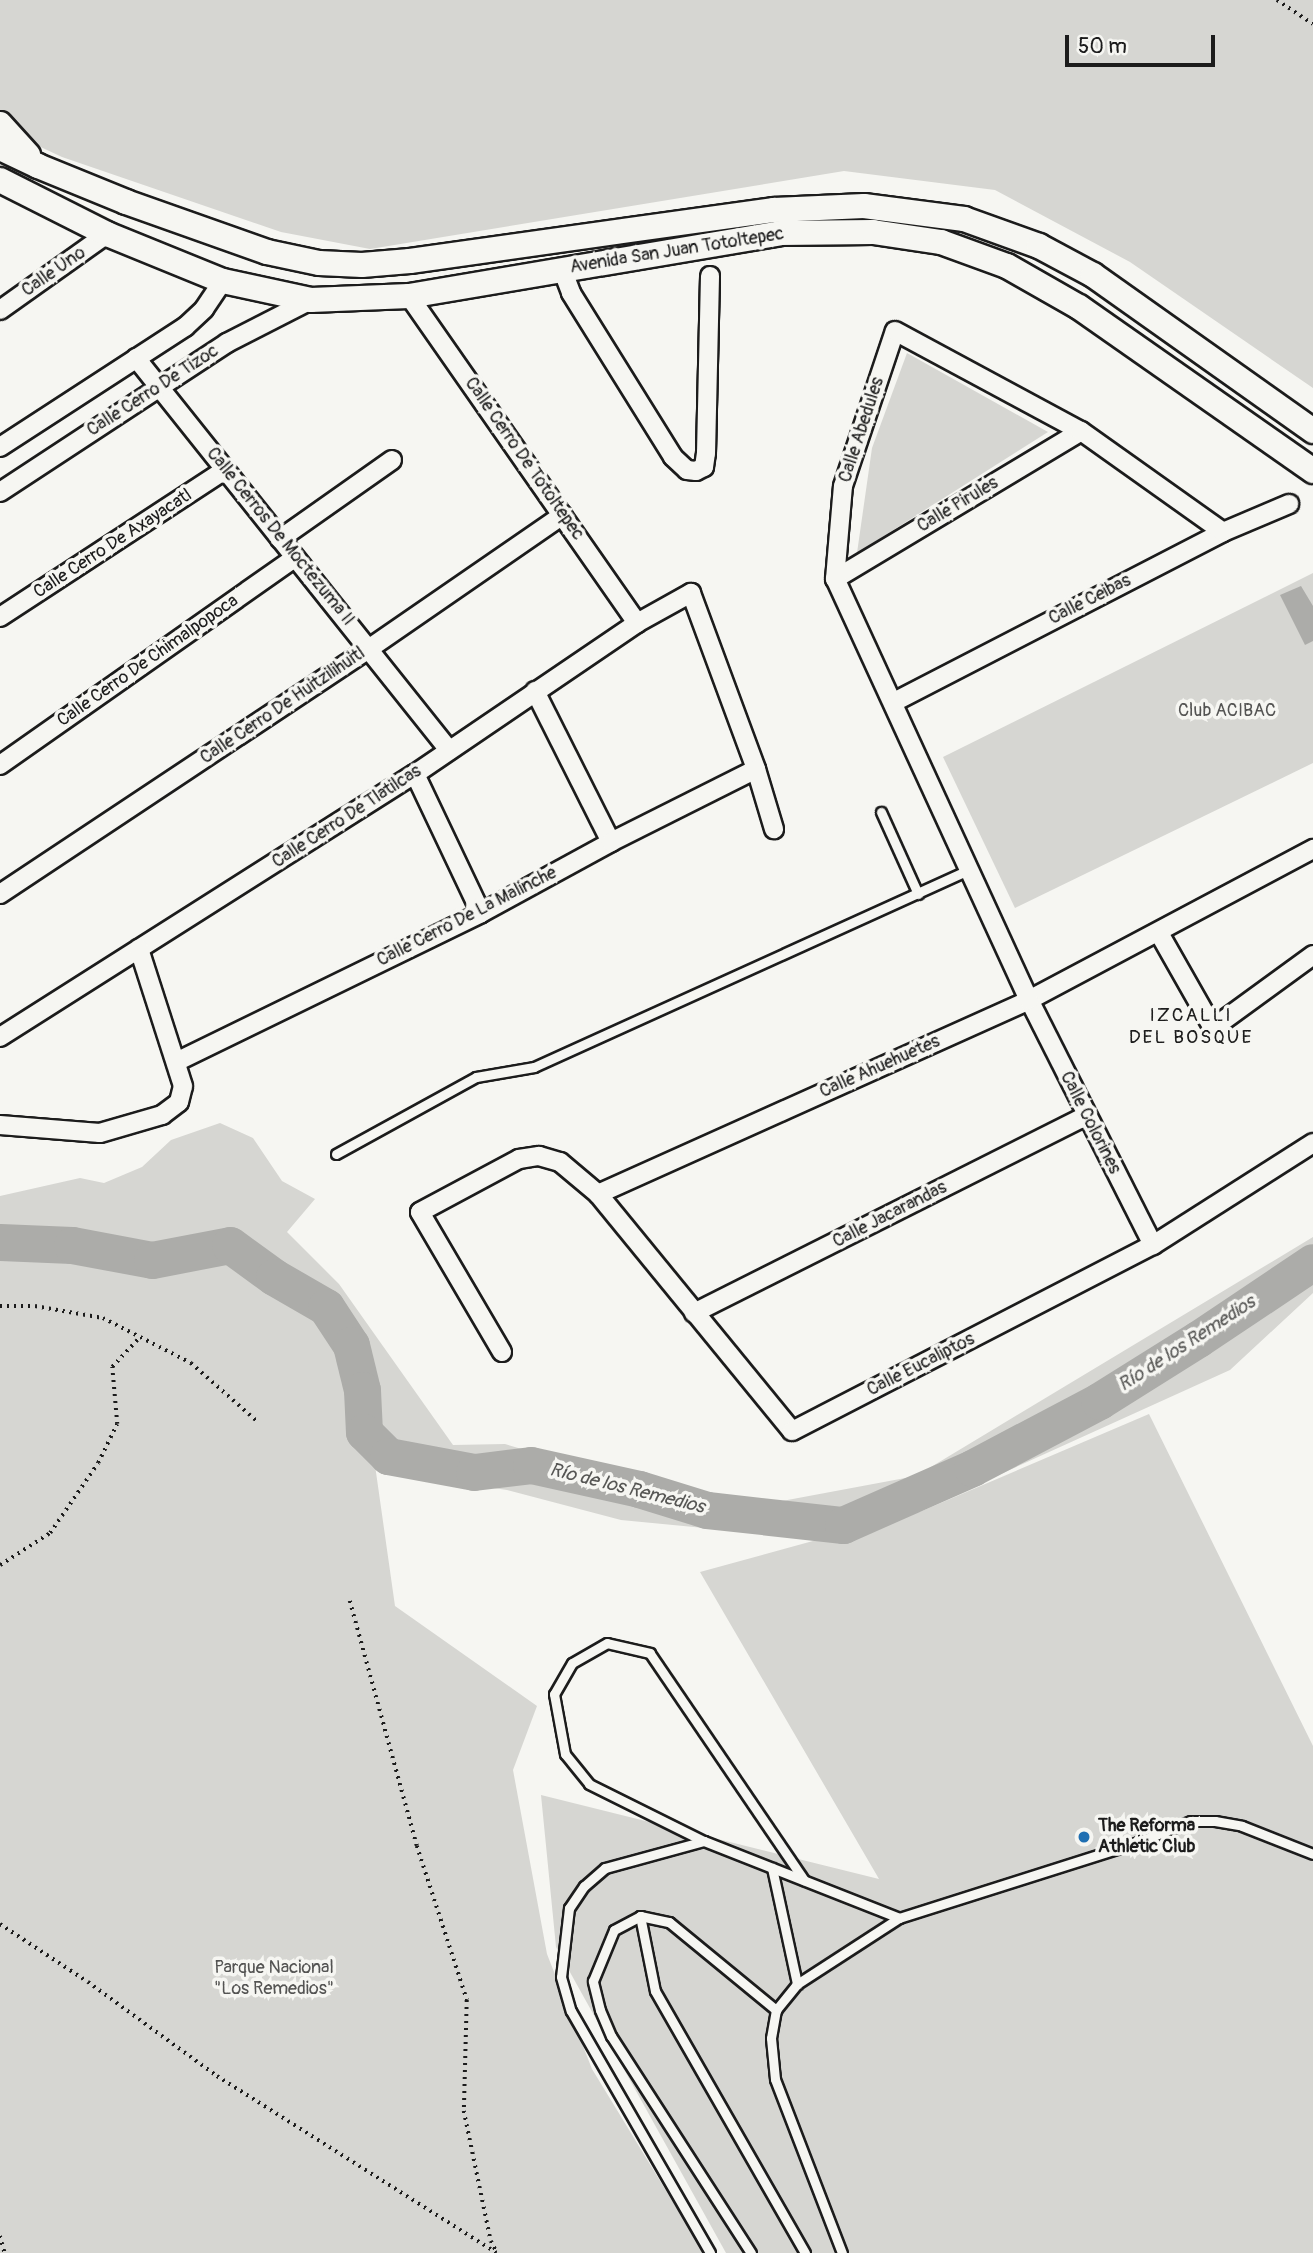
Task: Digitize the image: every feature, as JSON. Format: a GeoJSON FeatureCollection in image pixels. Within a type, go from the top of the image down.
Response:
{"type":"FeatureCollection","features":[{"type":"Feature","properties":{"kind":"main road"},"geometry":{"type":"LineString","coordinates":[[0,124],[38,166]]}},
{"type":"Feature","properties":{"kind":"main road","name":"Avenida San Juan Totoltepec"},"geometry":{"type":"LineString","coordinates":[[0,148],[38,166],[267,252],[319,263],[362,265],[410,261],[774,210],[864,206],[964,219],[1039,246],[1093,275],[1313,431]]}},
{"type":"Feature","properties":{"kind":"main road","name":"Avenida San Juan Totoltepec"},"geometry":{"type":"LineString","coordinates":[[0,180],[107,234],[223,281],[311,300],[409,296],[780,233],[873,232],[942,243],[1007,266],[1079,307],[1313,471]]}},
{"type":"Feature","properties":{"kind":"main road"},"geometry":{"type":"LineString","coordinates":[[0,199],[23,204],[42,202]]}},
{"type":"Feature","properties":{"kind":"street","name":"Calle Uno"},"geometry":{"type":"LineString","coordinates":[[0,310],[107,234]]}},
{"type":"Feature","properties":{"kind":"street"},"geometry":{"type":"LineString","coordinates":[[562,269],[571,293],[673,457],[687,470],[696,471],[704,467],[706,453],[710,276]]}},
{"type":"Feature","properties":{"kind":"street","name":"Calle Cerro De Tizoc"},"geometry":{"type":"LineString","coordinates":[[0,447],[185,327],[204,309],[223,281]]}},
{"type":"Feature","properties":{"kind":"street","name":"Calle Cerro De Totoltepec"},"geometry":{"type":"LineString","coordinates":[[409,296],[637,623]]}},
{"type":"Feature","properties":{"kind":"street","name":"Calle Cerro De Tizoc"},"geometry":{"type":"LineString","coordinates":[[0,492],[227,343],[311,300]]}},
{"type":"Feature","properties":{"kind":"street","name":"Calle Abedules"},"geometry":{"type":"LineString","coordinates":[[835,579],[843,486],[895,331],[1081,431],[1223,532]]}},
{"type":"Feature","properties":{"kind":"street","name":"Calle Cerros De Moctezuma II"},"geometry":{"type":"LineString","coordinates":[[136,358],[449,750]]}},
{"type":"Feature","properties":{"kind":"street","name":"Calle Pirules"},"geometry":{"type":"LineString","coordinates":[[835,579],[1081,431]]}},
{"type":"Feature","properties":{"kind":"street"},"geometry":{"type":"LineString","coordinates":[[280,539],[392,460]]}},
{"type":"Feature","properties":{"kind":"street","name":"Calle Cerro De Axayacatl"},"geometry":{"type":"LineString","coordinates":[[0,617],[225,470]]}},
{"type":"Feature","properties":{"kind":"street","name":"Calle Ceibas"},"geometry":{"type":"LineString","coordinates":[[894,702],[1223,532],[1289,504]]}},
{"type":"Feature","properties":{"kind":"street","name":"Calle Cerro De Huitzilihuitl"},"geometry":{"type":"LineString","coordinates":[[0,894],[370,648],[563,514]]}},
{"type":"Feature","properties":{"kind":"street","name":"Calle Cerro De Chimalpopoca"},"geometry":{"type":"LineString","coordinates":[[0,765],[295,558]]}},
{"type":"Feature","properties":{"kind":"street"},"geometry":{"type":"LineString","coordinates":[[835,579],[894,702],[1029,1000]]}},
{"type":"Feature","properties":{"kind":"street","name":"Calle Cerro De Tlatilcas"},"geometry":{"type":"LineString","coordinates":[[0,1037],[415,774],[637,623],[691,593],[756,769]]}},
{"type":"Feature","properties":{"kind":"street"},"geometry":{"type":"LineString","coordinates":[[536,691],[611,842]]}},
{"type":"Feature","properties":{"kind":"street"},"geometry":{"type":"LineString","coordinates":[[756,769],[774,829]]}},
{"type":"Feature","properties":{"kind":"street","name":"Calle Cerro De La Malinche"},"geometry":{"type":"LineString","coordinates":[[176,1062],[481,913],[611,842],[756,769]]}},
{"type":"Feature","properties":{"kind":"street"},"geometry":{"type":"LineString","coordinates":[[415,774],[481,913]]}},
{"type":"Feature","properties":{"kind":"street","name":"Calle Ahuehuetes"},"geometry":{"type":"LineString","coordinates":[[598,1194],[1029,1000],[1313,849]]}},
{"type":"Feature","properties":{"kind":"street"},"geometry":{"type":"LineString","coordinates":[[1159,933],[1213,1028],[1313,955]]}},
{"type":"Feature","properties":{"kind":"street"},"geometry":{"type":"LineString","coordinates":[[0,1125],[100,1133],[162,1115],[179,1102],[183,1086],[139,949]]}},
{"type":"Feature","properties":{"kind":"street","name":"Calle Colorines"},"geometry":{"type":"LineString","coordinates":[[1029,1000],[1153,1245]]}},
{"type":"Feature","properties":{"kind":"street","name":"Calle Jacarandas"},"geometry":{"type":"LineString","coordinates":[[694,1313],[1086,1116]]}},
{"type":"Feature","properties":{"kind":"street","name":"Calle Eucaliptos"},"geometry":{"type":"LineString","coordinates":[[502,1352],[420,1212],[519,1159],[539,1156],[560,1162],[598,1194],[792,1431],[1153,1245],[1313,1143]]}},
{"type":"Feature","properties":{"kind":"lane"},"geometry":{"type":"LineString","coordinates":[[881,812],[918,894]]}},
{"type":"Feature","properties":{"kind":"lane"},"geometry":{"type":"LineString","coordinates":[[335,1154],[477,1077],[534,1067],[970,869]]}},
{"type":"Feature","properties":{"kind":"lane"},"geometry":{"type":"LineString","coordinates":[[804,1880],[650,1653],[607,1643],[572,1663],[554,1694],[565,1754],[589,1784],[704,1841],[899,1918]]}},
{"type":"Feature","properties":{"kind":"lane"},"geometry":{"type":"LineString","coordinates":[[842,2253],[775,2078],[771,2038],[776,2010],[797,1984],[899,1918],[1191,1821],[1215,1821],[1242,1826],[1313,1854]]}},
{"type":"Feature","properties":{"kind":"lane"},"geometry":{"type":"LineString","coordinates":[[704,1841],[605,1868],[584,1885],[569,1908],[561,1977],[571,2011],[710,2253]]}},
{"type":"Feature","properties":{"kind":"lane"},"geometry":{"type":"LineString","coordinates":[[772,1867],[797,1984]]}},
{"type":"Feature","properties":{"kind":"lane"},"geometry":{"type":"LineString","coordinates":[[751,2253],[611,2036],[600,2010],[593,1981],[614,1930],[640,1916],[669,1922],[776,2010]]}},
{"type":"Feature","properties":{"kind":"lane"},"geometry":{"type":"LineString","coordinates":[[640,1916],[655,1991],[805,2253]]}},
{"type":"Feature","properties":{"kind":"path"},"geometry":{"type":"LineString","coordinates":[[1277,0],[1313,24]]}},
{"type":"Feature","properties":{"kind":"path"},"geometry":{"type":"LineString","coordinates":[[0,1306],[35,1306],[103,1318],[191,1363],[258,1422]]}},
{"type":"Feature","properties":{"kind":"path"},"geometry":{"type":"LineString","coordinates":[[0,1565],[50,1533],[98,1463],[117,1424],[112,1367],[140,1337]]}},
{"type":"Feature","properties":{"kind":"path"},"geometry":{"type":"LineString","coordinates":[[350,1601],[416,1846],[467,2000],[464,2111],[491,2241],[497,2253]]}},
{"type":"Feature","properties":{"kind":"path"},"geometry":{"type":"LineString","coordinates":[[0,1924],[88,1982],[217,2076],[497,2253]]}},
{"type":"Feature","properties":{"kind":"path"},"geometry":{"type":"LineString","coordinates":[[0,2236],[5,2253]]}},
{"type":"Feature","properties":{"kind":"green space"},"geometry":{"type":"Polygon","coordinates":[[[0,0],[1313,0],[1313,388],[1130,262],[995,190],[844,171],[370,249],[281,232],[62,157],[0,128],[0,0]]]}},
{"type":"Feature","properties":{"kind":"green space"},"geometry":{"type":"Polygon","coordinates":[[[907,353],[1048,432],[857,553],[872,448],[907,353]]]}},
{"type":"Feature","properties":{"kind":"green space","name":"Club ACIBAC"},"geometry":{"type":"Polygon","coordinates":[[[1313,573],[1313,763],[1015,908],[943,757],[1313,573]]]}},
{"type":"Feature","properties":{"kind":"green space","name":"Parque Nacional \"Los Remedios\""},"geometry":{"type":"Polygon","coordinates":[[[220,1123],[253,1138],[282,1181],[315,1199],[287,1232],[339,1284],[453,1445],[505,1444],[583,1467],[766,1504],[916,1476],[1313,1237],[1313,1293],[1230,1370],[992,1478],[830,1533],[725,1530],[621,1520],[507,1490],[439,1480],[372,1444],[395,1606],[537,1706],[513,1770],[547,1954],[592,2069],[704,2253],[0,2253],[0,1196],[80,1178],[104,1183],[142,1167],[171,1140],[220,1123]]]}},
{"type":"Feature","properties":{"kind":"green space","name":"The Reforma Athletic Club"},"geometry":{"type":"Polygon","coordinates":[[[1149,1414],[1313,1746],[1313,2253],[726,2253],[556,1947],[541,1795],[879,1879],[700,1572],[922,1511],[1149,1414]]]}},
{"type":"Feature","properties":{"kind":"shaded area"},"geometry":{"type":"Polygon","coordinates":[[[1301,586],[1313,606],[1313,641],[1305,645],[1280,595],[1301,586]]]}},
{"type":"Feature","properties":{"kind":"waterway","name":"Río de los Remedios"},"geometry":{"type":"LineString","coordinates":[[0,1242],[72,1245],[152,1260],[230,1245],[274,1277],[326,1307],[351,1345],[362,1390],[364,1432],[388,1456],[474,1472],[531,1465],[639,1489],[707,1510],[843,1525],[972,1468],[1099,1401],[1313,1262]]}},
{"type":"Feature","properties":{"kind":"place","name":"The Reforma Athletic Club"},"geometry":{"type":"Point","coordinates":[1084,1837]}},
{"type":"Feature","properties":{"kind":"district","name":"IZCALLI DEL BOSQUE"},"geometry":{"type":"Point","coordinates":[1191,1027]}}]}
